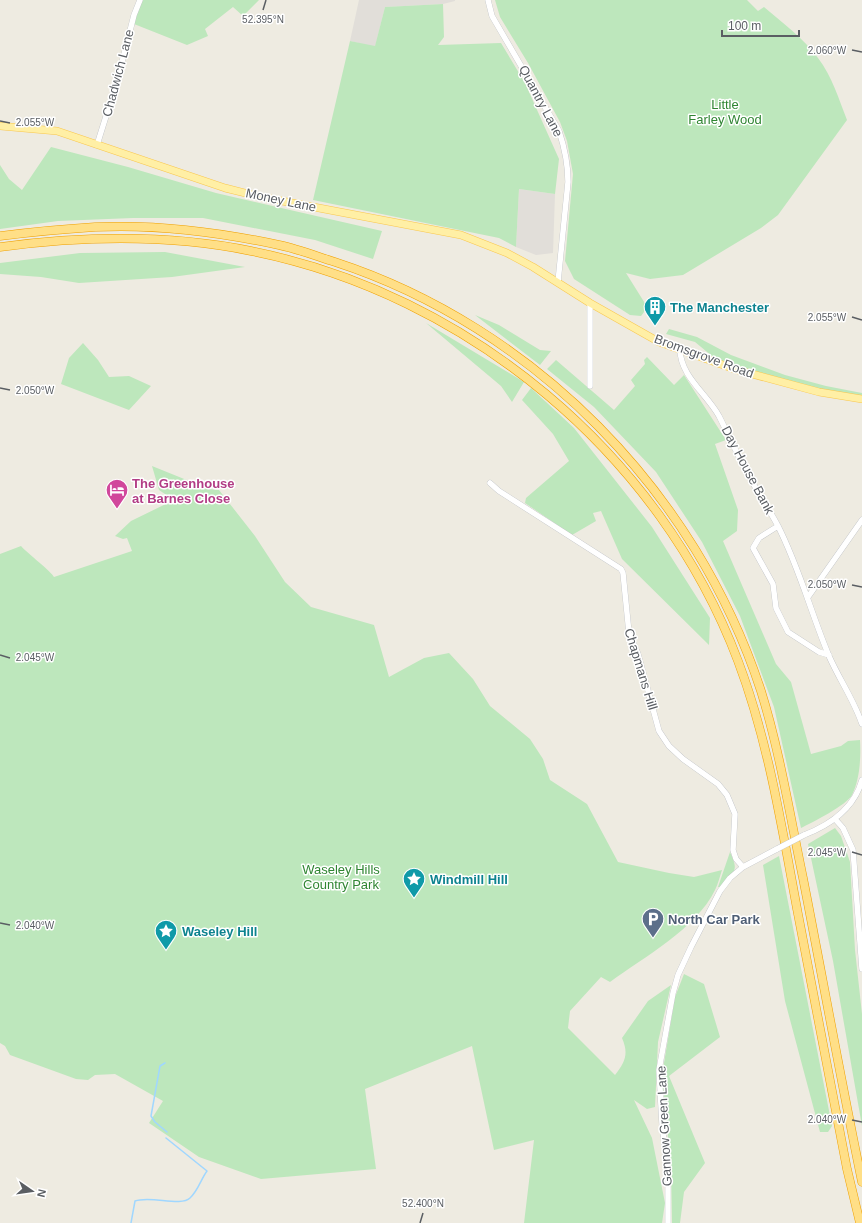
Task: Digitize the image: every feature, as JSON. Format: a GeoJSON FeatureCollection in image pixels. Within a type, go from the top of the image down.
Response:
{"type":"FeatureCollection","features":[{"type":"Feature","properties":{"kind":"highway"},"geometry":{"type":"LineString","coordinates":[[0,236],[98,227],[173,229],[214,233],[283,246],[346,266],[407,290],[496,340],[552,382],[623,452],[657,494],[704,564],[744,645],[761,691],[783,780],[862,1182]]}},
{"type":"Feature","properties":{"kind":"highway"},"geometry":{"type":"LineString","coordinates":[[0,247],[37,242],[99,238],[135,238],[190,242],[250,250],[294,261],[338,275],[380,291],[461,332],[504,361],[542,390],[577,421],[615,461],[649,502],[676,539],[702,583],[735,654],[758,718],[774,788],[846,1161],[860,1223]]}},
{"type":"Feature","properties":{"kind":"main road","name":"Money Lane"},"geometry":{"type":"LineString","coordinates":[[0,126],[56,131],[225,188],[261,197],[461,235],[507,253],[558,282]]}},
{"type":"Feature","properties":{"kind":"main road","name":"Bromsgrove Road"},"geometry":{"type":"LineString","coordinates":[[558,282],[590,303],[659,342],[737,370],[790,385],[862,399]]}},
{"type":"Feature","properties":{"kind":"street","name":"Chadwich Lane"},"geometry":{"type":"LineString","coordinates":[[97,145],[118,78],[134,14],[140,0]]}},
{"type":"Feature","properties":{"kind":"street","name":"Quantry Lane"},"geometry":{"type":"LineString","coordinates":[[488,0],[492,16],[559,131],[565,150],[568,167],[568,182],[558,282]]}},
{"type":"Feature","properties":{"kind":"street"},"geometry":{"type":"LineString","coordinates":[[590,303],[590,386]]}},
{"type":"Feature","properties":{"kind":"street","name":"Day House Bank"},"geometry":{"type":"LineString","coordinates":[[680,349],[680,356],[686,372],[715,410],[749,476],[778,526],[808,597],[829,654],[843,686],[856,708],[862,724]]}},
{"type":"Feature","properties":{"kind":"street","name":"Chapmans Hill"},"geometry":{"type":"LineString","coordinates":[[490,483],[499,491],[621,569],[623,573],[629,633],[638,654],[659,730],[674,750],[718,784],[727,795],[735,814],[733,850],[736,858],[743,867]]}},
{"type":"Feature","properties":{"kind":"street"},"geometry":{"type":"LineString","coordinates":[[808,597],[862,520]]}},
{"type":"Feature","properties":{"kind":"street"},"geometry":{"type":"LineString","coordinates":[[778,526],[759,538],[753,548],[773,584],[776,608],[790,634],[819,652],[829,654]]}},
{"type":"Feature","properties":{"kind":"street","name":"Gannow Green Lane"},"geometry":{"type":"LineString","coordinates":[[668,1223],[668,1175],[662,1124],[660,1070],[665,1030],[678,975],[720,891],[730,878],[743,867],[804,835],[825,827],[835,819],[854,798],[862,780]]}},
{"type":"Feature","properties":{"kind":"street"},"geometry":{"type":"LineString","coordinates":[[835,819],[843,828],[853,850],[862,969]]}},
{"type":"Feature","properties":{"kind":"shaded area"},"geometry":{"type":"Polygon","coordinates":[[[359,0],[455,1],[443,4],[385,7],[375,47],[350,41],[359,0]]]}},
{"type":"Feature","properties":{"kind":"shaded area"},"geometry":{"type":"Polygon","coordinates":[[[519,189],[555,194],[553,253],[536,255],[516,247],[519,189]]]}},
{"type":"Feature","properties":{"kind":"green space"},"geometry":{"type":"Polygon","coordinates":[[[143,0],[259,0],[243,16],[233,7],[205,29],[208,36],[187,45],[134,24],[137,11],[143,0]]]}},
{"type":"Feature","properties":{"kind":"green space","name":"Little Farley Wood"},"geometry":{"type":"Polygon","coordinates":[[[495,0],[747,0],[758,11],[764,7],[792,31],[812,51],[827,72],[835,88],[847,120],[778,215],[761,228],[683,275],[650,279],[626,273],[646,305],[641,316],[630,315],[574,279],[565,261],[573,174],[567,141],[560,122],[528,63],[500,17],[495,0]]]}},
{"type":"Feature","properties":{"kind":"green space"},"geometry":{"type":"Polygon","coordinates":[[[443,4],[444,37],[438,45],[501,43],[525,83],[559,159],[555,194],[519,189],[516,247],[499,238],[313,200],[350,41],[375,46],[385,7],[443,4]]]}},
{"type":"Feature","properties":{"kind":"green space"},"geometry":{"type":"Polygon","coordinates":[[[51,147],[128,167],[216,193],[382,231],[373,259],[315,240],[203,218],[133,218],[58,221],[0,229],[0,165],[9,179],[22,190],[51,147]]]}},
{"type":"Feature","properties":{"kind":"green space"},"geometry":{"type":"Polygon","coordinates":[[[165,252],[245,267],[172,277],[79,283],[41,277],[0,274],[0,263],[80,253],[165,252]]]}},
{"type":"Feature","properties":{"kind":"green space"},"geometry":{"type":"Polygon","coordinates":[[[475,315],[499,325],[540,350],[551,351],[540,365],[475,315]]]}},
{"type":"Feature","properties":{"kind":"green space"},"geometry":{"type":"Polygon","coordinates":[[[426,323],[524,382],[512,402],[501,386],[426,323]]]}},
{"type":"Feature","properties":{"kind":"green space"},"geometry":{"type":"Polygon","coordinates":[[[669,329],[697,337],[731,355],[785,375],[826,386],[862,393],[862,397],[820,389],[718,361],[695,342],[666,334],[669,329]]]}},
{"type":"Feature","properties":{"kind":"green space"},"geometry":{"type":"Polygon","coordinates":[[[83,343],[98,360],[109,377],[129,376],[151,386],[129,410],[61,384],[69,358],[83,343]]]}},
{"type":"Feature","properties":{"kind":"green space"},"geometry":{"type":"Polygon","coordinates":[[[647,357],[674,385],[684,375],[726,440],[715,444],[738,510],[737,531],[723,541],[776,664],[791,682],[811,754],[841,746],[848,741],[860,740],[857,782],[852,795],[836,809],[801,828],[774,707],[740,616],[702,542],[656,472],[594,407],[547,369],[556,360],[614,410],[635,386],[631,380],[645,364],[644,360],[647,357]]]}},
{"type":"Feature","properties":{"kind":"green space"},"geometry":{"type":"Polygon","coordinates":[[[531,388],[574,428],[652,527],[710,618],[709,645],[622,559],[601,511],[593,513],[596,521],[572,535],[525,503],[526,498],[569,461],[553,434],[522,400],[531,388]]]}},
{"type":"Feature","properties":{"kind":"green space","name":"Waseley Hills Country Park"},"geometry":{"type":"Polygon","coordinates":[[[152,466],[209,489],[219,490],[255,536],[285,582],[311,607],[374,625],[389,677],[424,658],[449,653],[473,679],[490,706],[530,739],[543,759],[550,780],[587,804],[618,862],[694,877],[722,870],[716,888],[706,904],[682,930],[610,982],[601,977],[570,1011],[568,1028],[615,1075],[625,1058],[625,1049],[622,1038],[648,1001],[671,985],[658,1042],[655,1107],[647,1109],[634,1100],[652,1138],[665,1203],[662,1223],[524,1223],[534,1140],[494,1150],[472,1046],[365,1089],[376,1169],[261,1179],[199,1157],[149,1123],[163,1101],[115,1074],[95,1075],[88,1080],[76,1079],[10,1055],[5,1046],[0,1043],[0,554],[21,546],[54,577],[132,551],[127,538],[123,539],[115,536],[131,521],[174,500],[159,490],[152,466]]]}},
{"type":"Feature","properties":{"kind":"green space"},"geometry":{"type":"Polygon","coordinates":[[[835,828],[841,836],[850,862],[855,950],[862,1014],[862,1126],[833,961],[808,844],[835,828]]]}},
{"type":"Feature","properties":{"kind":"green space"},"geometry":{"type":"Polygon","coordinates":[[[730,852],[735,864],[734,871],[722,887],[718,887],[730,852]]]}},
{"type":"Feature","properties":{"kind":"green space"},"geometry":{"type":"Polygon","coordinates":[[[779,856],[832,1126],[828,1132],[820,1132],[785,1001],[763,865],[779,856]]]}},
{"type":"Feature","properties":{"kind":"green space"},"geometry":{"type":"Polygon","coordinates":[[[684,974],[704,984],[720,1037],[669,1076],[705,1163],[684,1192],[680,1223],[672,1223],[671,1168],[662,1075],[675,997],[684,974]]]}},
{"type":"Feature","properties":{"kind":"waterway"},"geometry":{"type":"LineString","coordinates":[[165,1063],[160,1066],[151,1116],[155,1122],[167,1132]]}},
{"type":"Feature","properties":{"kind":"waterway"},"geometry":{"type":"LineString","coordinates":[[131,1223],[135,1201],[149,1199],[173,1201],[186,1200],[195,1192],[207,1171],[166,1138]]}},
{"type":"Feature","properties":{"kind":"place","name":"The Manchester"},"geometry":{"type":"Point","coordinates":[655,326]}},
{"type":"Feature","properties":{"kind":"place","name":"The Greenhouse at Barnes Close"},"geometry":{"type":"Point","coordinates":[117,510]}},
{"type":"Feature","properties":{"kind":"place","name":"Windmill Hill"},"geometry":{"type":"Point","coordinates":[414,898]}},
{"type":"Feature","properties":{"kind":"place","name":"North Car Park"},"geometry":{"type":"Point","coordinates":[653,938]}},
{"type":"Feature","properties":{"kind":"place","name":"Waseley Hill"},"geometry":{"type":"Point","coordinates":[166,950]}}]}
